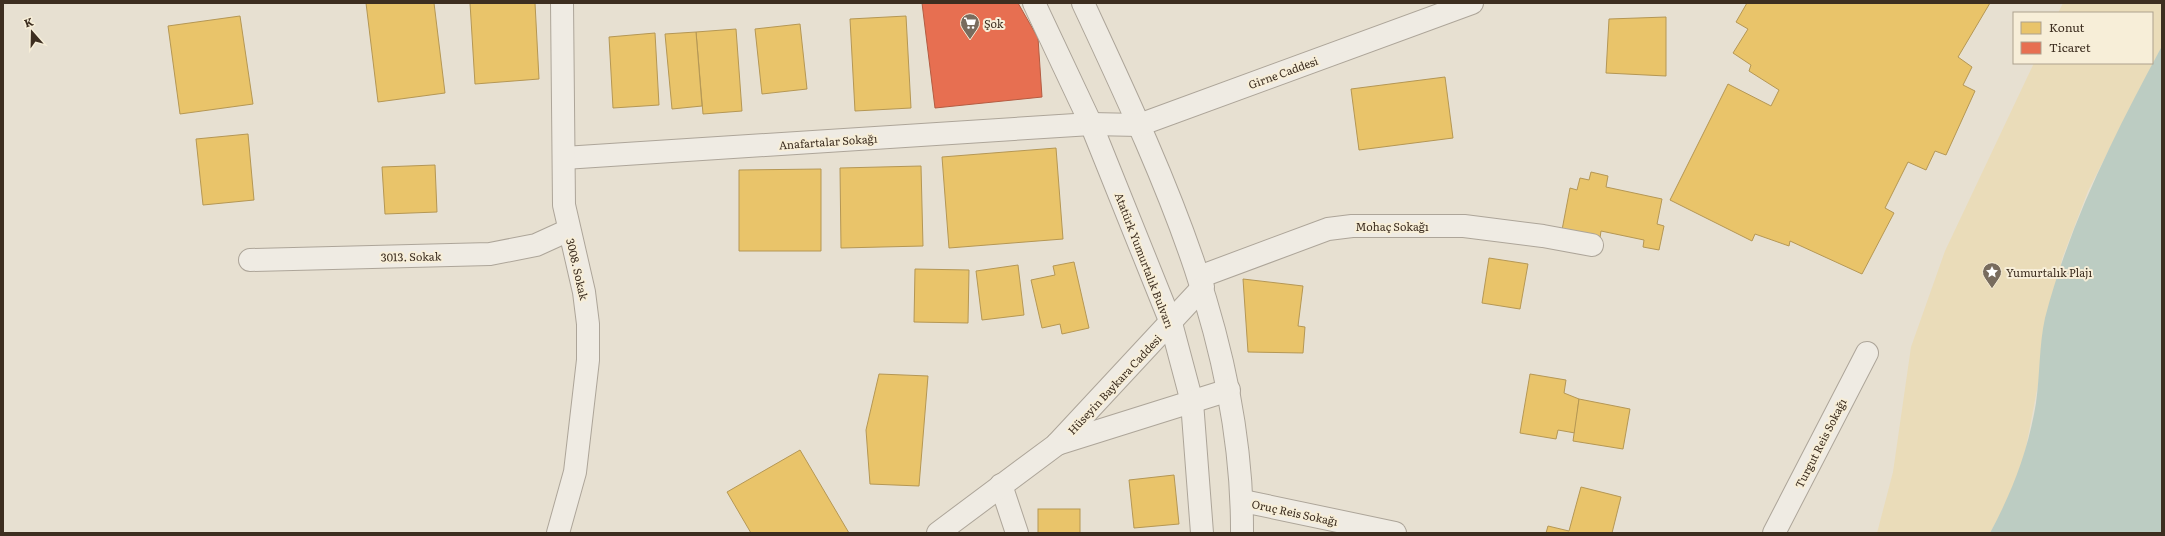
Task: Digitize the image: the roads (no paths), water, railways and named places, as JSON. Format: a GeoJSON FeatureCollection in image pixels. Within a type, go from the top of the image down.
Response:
{"type":"FeatureCollection","features":[{"type":"Feature","properties":{"kind":"street","name":"3008. Sokak"},"geometry":{"type":"LineString","coordinates":[[558,533],[575,472],[588,360],[588,324],[584,292],[564,205],[562,3]]}},
{"type":"Feature","properties":{"kind":"street","name":"Atatürk Yumurtalık Bulvarı"},"geometry":{"type":"LineString","coordinates":[[1034,3],[1091,124],[1171,324],[1192,402],[1202,533]]}},
{"type":"Feature","properties":{"kind":"street"},"geometry":{"type":"LineString","coordinates":[[1083,3],[1139,125],[1171,201],[1201,282],[1229,390],[1237,439],[1243,501],[1242,533]]}},
{"type":"Feature","properties":{"kind":"street","name":"Girne Caddesi"},"geometry":{"type":"LineString","coordinates":[[1091,124],[1139,125],[1472,3]]}},
{"type":"Feature","properties":{"kind":"street","name":"Anafartalar Sokağı"},"geometry":{"type":"LineString","coordinates":[[564,158],[1091,124]]}},
{"type":"Feature","properties":{"kind":"street","name":"Mohaç Sokağı"},"geometry":{"type":"LineString","coordinates":[[1201,282],[1328,229],[1352,226],[1464,226],[1543,236],[1592,245]]}},
{"type":"Feature","properties":{"kind":"street","name":"3013. Sokak"},"geometry":{"type":"LineString","coordinates":[[250,260],[490,254],[536,245],[569,230]]}},
{"type":"Feature","properties":{"kind":"street","name":"Hüseyin Baykara Caddesi"},"geometry":{"type":"LineString","coordinates":[[938,533],[1056,445],[1171,324],[1201,282]]}},
{"type":"Feature","properties":{"kind":"street","name":"Turgut Reis Sokağı"},"geometry":{"type":"LineString","coordinates":[[1774,533],[1867,353]]}},
{"type":"Feature","properties":{"kind":"street","name":"Hüseyin Baykara Caddesi"},"geometry":{"type":"LineString","coordinates":[[1056,445],[1229,390]]}},
{"type":"Feature","properties":{"kind":"street"},"geometry":{"type":"LineString","coordinates":[[1001,485],[1017,533]]}},
{"type":"Feature","properties":{"kind":"street","name":"Oruç Reis Sokağı"},"geometry":{"type":"LineString","coordinates":[[1243,501],[1395,533]]}},
{"type":"Feature","properties":{"kind":"place","name":"Şok"},"geometry":{"type":"Point","coordinates":[970,40]}},
{"type":"Feature","properties":{"kind":"place","name":"Yumurtalık Plajı"},"geometry":{"type":"Point","coordinates":[1992,289]}}]}
